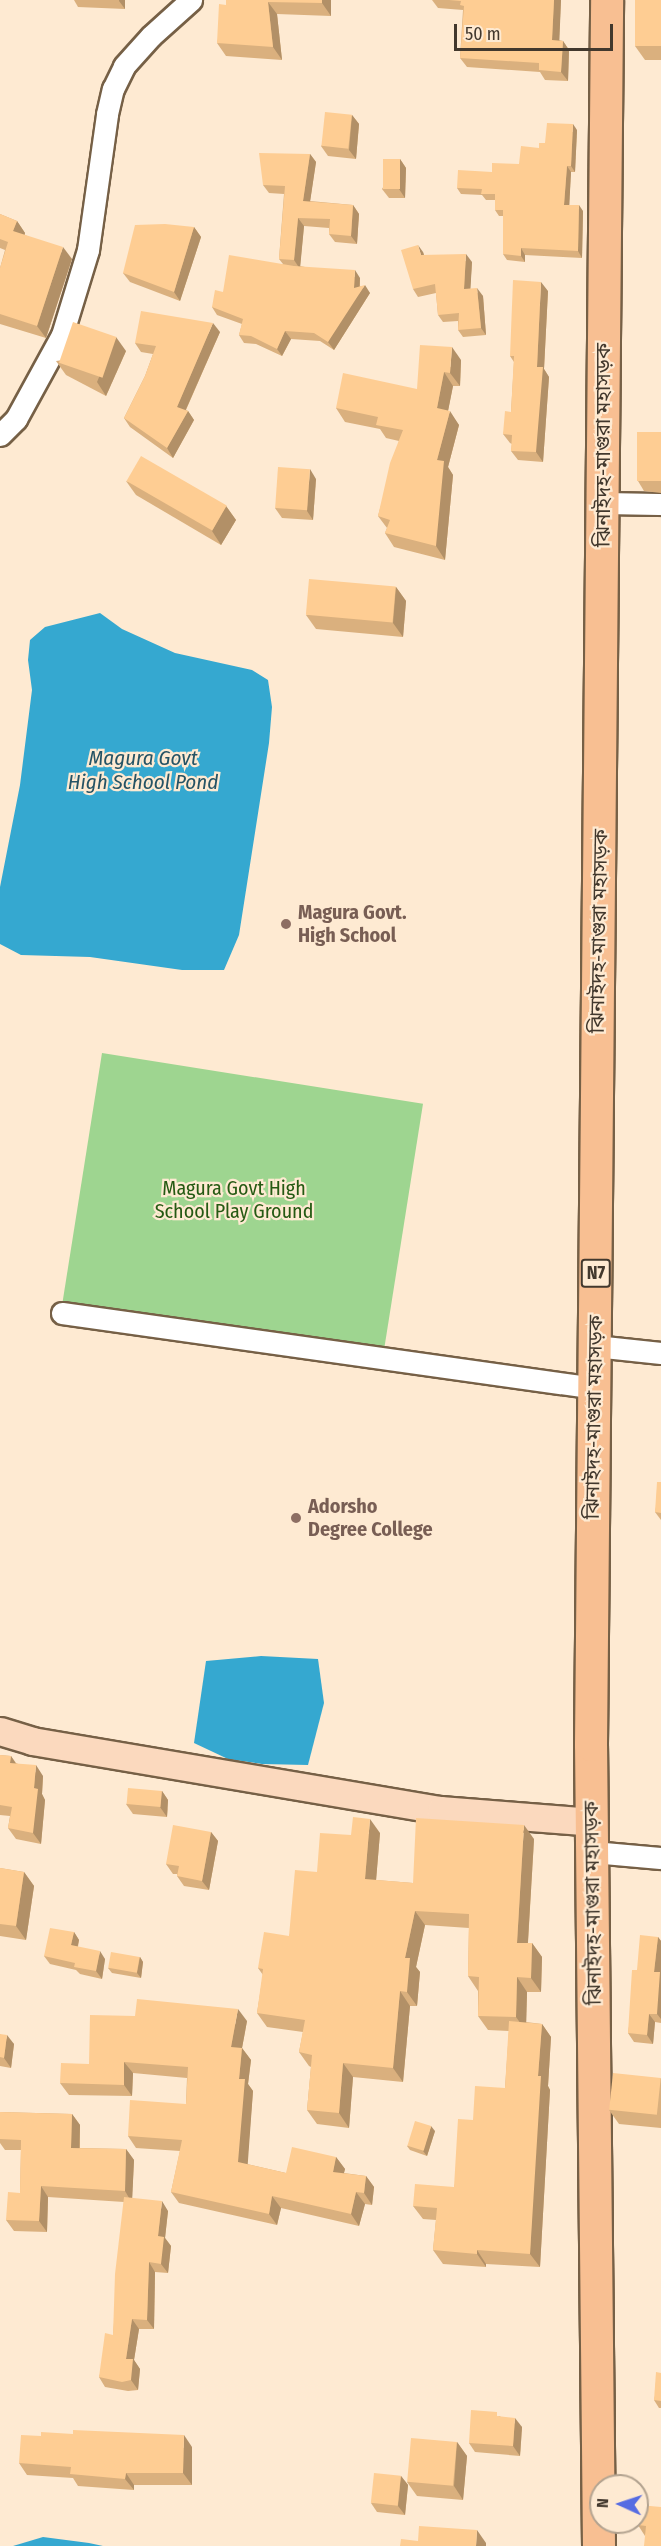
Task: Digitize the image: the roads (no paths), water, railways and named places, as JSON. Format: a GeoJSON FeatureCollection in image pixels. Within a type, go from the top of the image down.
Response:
{"type":"FeatureCollection","features":[{"type":"Feature","properties":{"kind":"highway","name":"ঝিনাইদহ-মাগুরা মহাসড়ক"},"geometry":{"type":"LineString","coordinates":[[599,2546],[592,1822],[607,0]]}},
{"type":"Feature","properties":{"kind":"main road"},"geometry":{"type":"LineString","coordinates":[[0,1731],[32,1741],[441,1810],[592,1822]]}},
{"type":"Feature","properties":{"kind":"street"},"geometry":{"type":"LineString","coordinates":[[0,435],[15,419],[62,335],[88,250],[106,114],[113,89],[124,66],[151,36],[191,0]]}},
{"type":"Feature","properties":{"kind":"street"},"geometry":{"type":"LineString","coordinates":[[602,503],[661,504]]}},
{"type":"Feature","properties":{"kind":"street"},"geometry":{"type":"LineString","coordinates":[[62,1313],[594,1388]]}},
{"type":"Feature","properties":{"kind":"street"},"geometry":{"type":"LineString","coordinates":[[595,1346],[661,1353]]}},
{"type":"Feature","properties":{"kind":"street"},"geometry":{"type":"LineString","coordinates":[[592,1852],[661,1858]]}},
{"type":"Feature","properties":{"kind":"water","name":"Magura Govt High School Pond"},"geometry":{"type":"Polygon","coordinates":[[[100,613],[122,629],[175,653],[252,670],[268,680],[272,707],[269,743],[239,935],[224,970],[182,970],[90,957],[21,955],[0,944],[0,887],[20,785],[32,690],[28,660],[30,640],[45,627],[100,613]]]}},
{"type":"Feature","properties":{"kind":"water"},"geometry":{"type":"Polygon","coordinates":[[[261,1656],[318,1659],[324,1703],[308,1765],[262,1764],[228,1759],[194,1743],[206,1661],[261,1656]]]}},
{"type":"Feature","properties":{"kind":"water"},"geometry":{"type":"Polygon","coordinates":[[[43,2537],[89,2543],[103,2546],[13,2546],[43,2537]]]}},
{"type":"Feature","properties":{"kind":"place","name":"Magura Govt. High School"},"geometry":{"type":"Point","coordinates":[286,924]}},
{"type":"Feature","properties":{"kind":"place","name":"Adorsho Degree College"},"geometry":{"type":"Point","coordinates":[296,1518]}},
{"type":"Feature","properties":{"kind":"park label","name":"Magura Govt High School Play Ground"},"geometry":{"type":"Point","coordinates":[234,1200]}}]}
